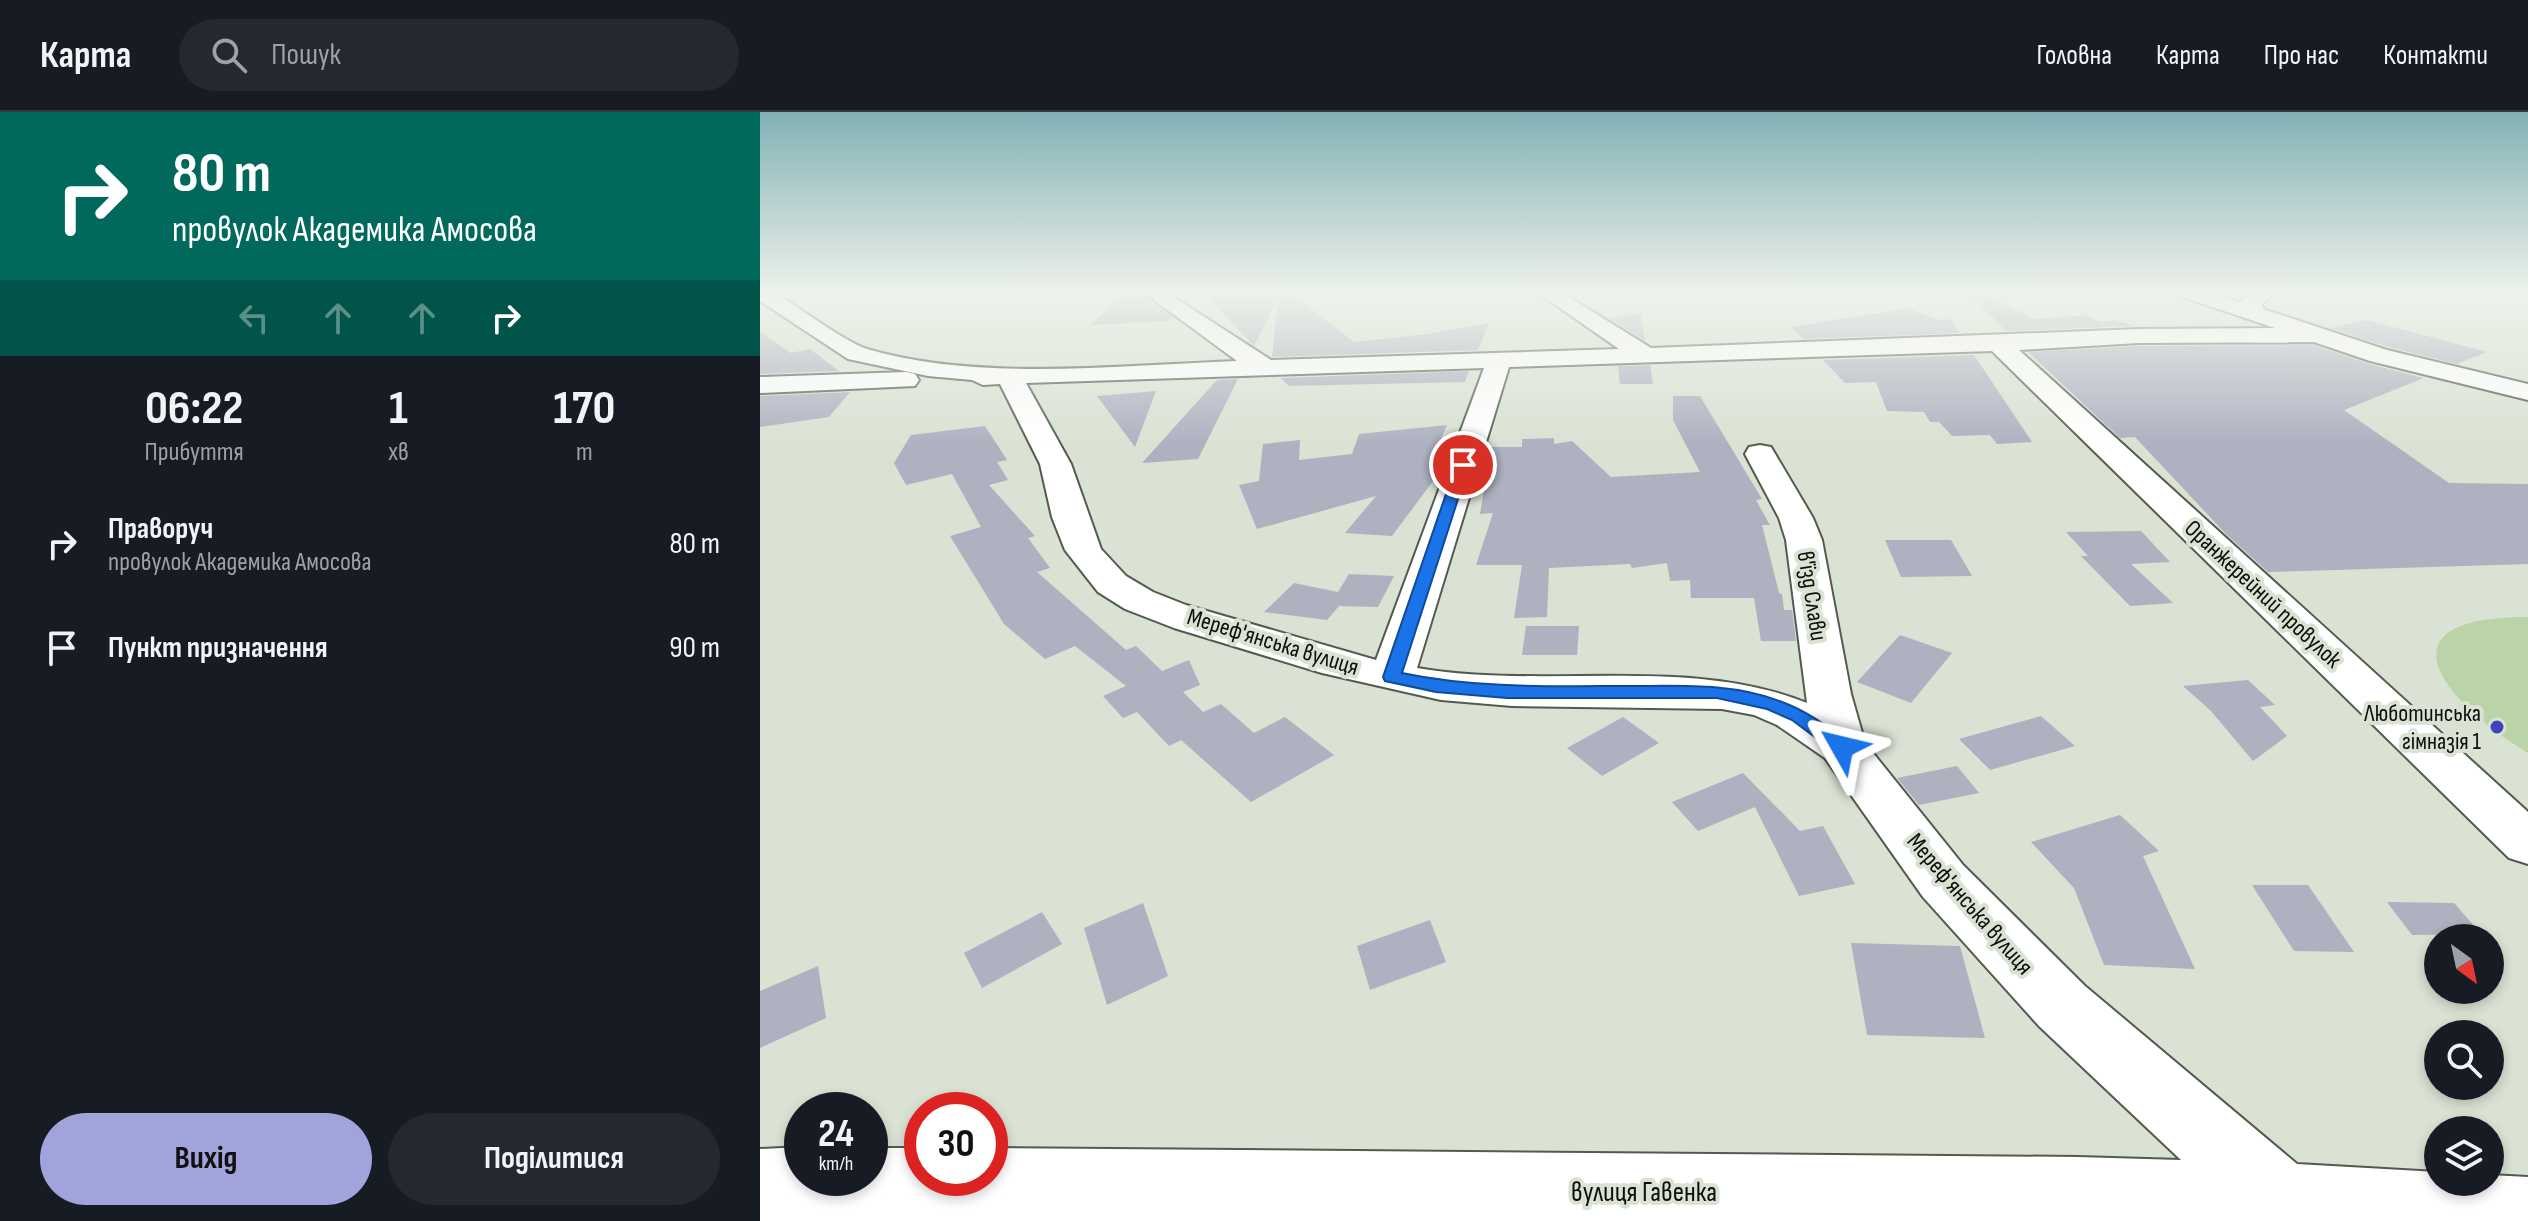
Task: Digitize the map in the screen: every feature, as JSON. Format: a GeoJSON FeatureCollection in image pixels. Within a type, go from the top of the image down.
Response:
{"type":"FeatureCollection","features":[{"type":"Feature","properties":{"kind":"street"},"geometry":{"type":"LineString","coordinates":[[841,344],[857,354],[928,368],[1011,376]]}},
{"type":"Feature","properties":{"kind":"street"},"geometry":{"type":"LineString","coordinates":[[1226,344],[1266,368]]}},
{"type":"Feature","properties":{"kind":"street"},"geometry":{"type":"LineString","coordinates":[[1628,344],[1645,355]]}},
{"type":"Feature","properties":{"kind":"street","name":"Оранжерейний провулок"},"geometry":{"type":"LineString","coordinates":[[1998,344],[2528,844]]}},
{"type":"Feature","properties":{"kind":"street"},"geometry":{"type":"LineString","coordinates":[[760,385],[2002,344]]}},
{"type":"Feature","properties":{"kind":"street"},"geometry":{"type":"LineString","coordinates":[[2340,344],[2528,392]]}},
{"type":"Feature","properties":{"kind":"street"},"geometry":{"type":"LineString","coordinates":[[1392,677],[1500,359]]}},
{"type":"Feature","properties":{"kind":"street","name":"Мереф'янська вулиця"},"geometry":{"type":"LineString","coordinates":[[1011,376],[1016,397],[1047,444],[1075,536],[1098,570],[1115,586],[1139,600],[1203,623],[1392,677],[1436,686],[1507,692],[1717,692],[1773,705],[1799,716],[1842,747],[1943,881],[2062,1006],[2282,1202]]}},
{"type":"Feature","properties":{"kind":"street","name":"в'їзд Слави"},"geometry":{"type":"LineString","coordinates":[[1760,454],[1796,518],[1804,540],[1828,694],[1842,747]]}},
{"type":"Feature","properties":{"kind":"street","name":"вулиця Гавенка"},"geometry":{"type":"LineString","coordinates":[[760,1187],[799,1185],[2107,1208],[2282,1202],[2528,1219]]}},
{"type":"Feature","properties":{"kind":"green space"},"geometry":{"type":"Polygon","coordinates":[[[2528,617],[2528,753],[2471,711],[2451,688],[2438,667],[2437,647],[2450,631],[2480,621],[2528,617]]]}},
{"type":"Feature","properties":{"kind":"building"},"geometry":{"type":"Polygon","coordinates":[[[760,344],[777,344],[791,353],[810,349],[839,371],[760,374],[760,344]]]}},
{"type":"Feature","properties":{"kind":"building"},"geometry":{"type":"Polygon","coordinates":[[[1273,344],[1481,344],[1478,350],[1272,357],[1273,344]]]}},
{"type":"Feature","properties":{"kind":"building"},"geometry":{"type":"Polygon","coordinates":[[[2378,344],[2456,344],[2487,352],[2457,364],[2378,344]]]}},
{"type":"Feature","properties":{"kind":"building"},"geometry":{"type":"Polygon","coordinates":[[[2314,345],[2424,378],[2344,410],[2449,483],[2528,484],[2528,564],[2268,572],[2226,534],[2135,437],[2120,438],[2028,352],[2139,346],[2314,345]]]}},
{"type":"Feature","properties":{"kind":"building"},"geometry":{"type":"Polygon","coordinates":[[[1974,355],[2032,442],[1997,444],[1990,435],[1952,436],[1939,422],[1930,422],[1924,412],[1887,411],[1876,382],[1845,383],[1823,360],[1974,355]]]}},
{"type":"Feature","properties":{"kind":"building"},"geometry":{"type":"Polygon","coordinates":[[[1650,365],[1653,384],[1620,384],[1618,366],[1650,365]]]}},
{"type":"Feature","properties":{"kind":"building"},"geometry":{"type":"Polygon","coordinates":[[[1469,371],[1465,382],[1289,386],[1281,378],[1469,371]]]}},
{"type":"Feature","properties":{"kind":"building"},"geometry":{"type":"Polygon","coordinates":[[[1238,379],[1198,459],[1142,463],[1217,380],[1238,379]]]}},
{"type":"Feature","properties":{"kind":"building"},"geometry":{"type":"Polygon","coordinates":[[[1156,391],[1135,447],[1097,396],[1156,391]]]}},
{"type":"Feature","properties":{"kind":"building"},"geometry":{"type":"Polygon","coordinates":[[[850,392],[829,417],[760,427],[760,396],[850,392]]]}},
{"type":"Feature","properties":{"kind":"building"},"geometry":{"type":"Polygon","coordinates":[[[1673,396],[1700,396],[1762,499],[1756,500],[1770,525],[1762,525],[1784,610],[1792,610],[1796,641],[1761,641],[1754,598],[1691,598],[1690,580],[1670,581],[1667,563],[1632,568],[1630,564],[1549,568],[1547,617],[1514,618],[1522,565],[1476,565],[1493,513],[1480,514],[1491,447],[1522,447],[1522,439],[1554,438],[1554,444],[1572,441],[1611,477],[1700,472],[1673,420],[1673,396]]]}},
{"type":"Feature","properties":{"kind":"building"},"geometry":{"type":"Polygon","coordinates":[[[1447,425],[1440,441],[1454,440],[1445,465],[1392,536],[1345,533],[1376,496],[1257,529],[1239,485],[1259,481],[1263,444],[1300,440],[1299,460],[1352,454],[1359,434],[1447,425]]]}},
{"type":"Feature","properties":{"kind":"building"},"geometry":{"type":"Polygon","coordinates":[[[985,426],[1007,460],[997,462],[1008,480],[989,485],[1035,536],[1028,538],[1050,568],[1037,572],[1126,650],[1136,646],[1162,671],[1189,660],[1200,685],[1183,692],[1203,712],[1221,704],[1254,733],[1285,717],[1334,755],[1251,802],[1181,740],[1169,746],[1137,712],[1123,718],[1103,696],[1126,686],[1075,646],[1045,659],[1004,624],[950,536],[981,527],[952,474],[906,485],[894,463],[911,435],[985,426]]]}},
{"type":"Feature","properties":{"kind":"building"},"geometry":{"type":"Polygon","coordinates":[[[2141,531],[2170,562],[2131,564],[2173,603],[2130,606],[2081,556],[2088,556],[2066,532],[2141,531]]]}},
{"type":"Feature","properties":{"kind":"building"},"geometry":{"type":"Polygon","coordinates":[[[1885,540],[1951,540],[1972,576],[1901,577],[1885,540]]]}},
{"type":"Feature","properties":{"kind":"building"},"geometry":{"type":"Polygon","coordinates":[[[1349,574],[1394,576],[1378,607],[1339,606],[1327,620],[1264,612],[1294,583],[1338,592],[1349,574]]]}},
{"type":"Feature","properties":{"kind":"building"},"geometry":{"type":"Polygon","coordinates":[[[1526,626],[1579,626],[1577,655],[1522,655],[1526,626]]]}},
{"type":"Feature","properties":{"kind":"building"},"geometry":{"type":"Polygon","coordinates":[[[1900,635],[1952,653],[1911,703],[1857,682],[1900,635]]]}},
{"type":"Feature","properties":{"kind":"building"},"geometry":{"type":"Polygon","coordinates":[[[2248,680],[2275,705],[2260,707],[2287,736],[2253,761],[2211,711],[2183,686],[2248,680]]]}},
{"type":"Feature","properties":{"kind":"building"},"geometry":{"type":"Polygon","coordinates":[[[2041,716],[2075,746],[1990,770],[1959,739],[2041,716]]]}},
{"type":"Feature","properties":{"kind":"building"},"geometry":{"type":"Polygon","coordinates":[[[1623,717],[1659,743],[1602,776],[1567,748],[1623,717]]]}},
{"type":"Feature","properties":{"kind":"building"},"geometry":{"type":"Polygon","coordinates":[[[1957,766],[1979,793],[1919,805],[1897,778],[1957,766]]]}},
{"type":"Feature","properties":{"kind":"building"},"geometry":{"type":"Polygon","coordinates":[[[1743,773],[1800,831],[1823,826],[1855,884],[1799,896],[1755,807],[1698,831],[1672,802],[1743,773]]]}},
{"type":"Feature","properties":{"kind":"building"},"geometry":{"type":"Polygon","coordinates":[[[2120,815],[2159,851],[2143,856],[2195,969],[2104,965],[2074,888],[2031,842],[2120,815]]]}},
{"type":"Feature","properties":{"kind":"building"},"geometry":{"type":"Polygon","coordinates":[[[2252,885],[2308,885],[2354,952],[2294,951],[2252,885]]]}},
{"type":"Feature","properties":{"kind":"building"},"geometry":{"type":"Polygon","coordinates":[[[2387,902],[2454,903],[2472,924],[2424,924],[2424,935],[2412,935],[2387,902]]]}},
{"type":"Feature","properties":{"kind":"building"},"geometry":{"type":"Polygon","coordinates":[[[1143,903],[1168,976],[1107,1005],[1084,928],[1143,903]]]}},
{"type":"Feature","properties":{"kind":"building"},"geometry":{"type":"Polygon","coordinates":[[[1042,912],[1062,944],[982,988],[964,953],[1042,912]]]}},
{"type":"Feature","properties":{"kind":"building"},"geometry":{"type":"Polygon","coordinates":[[[1430,920],[1446,962],[1370,990],[1357,946],[1430,920]]]}},
{"type":"Feature","properties":{"kind":"building"},"geometry":{"type":"Polygon","coordinates":[[[1851,943],[1960,946],[1985,1038],[1867,1035],[1851,943]]]}},
{"type":"Feature","properties":{"kind":"building"},"geometry":{"type":"Polygon","coordinates":[[[818,966],[826,1018],[760,1048],[760,991],[818,966]]]}},
{"type":"Feature","properties":{"kind":"place","name":"Люботинська гiмназiя 1"},"geometry":{"type":"Point","coordinates":[2497,727]}},
{"type":"Feature","properties":{"kind":"route"},"geometry":{"type":"LineString","coordinates":[[1463,465],[1392,677],[1436,686],[1507,692],[1717,692],[1773,705],[1799,716],[1842,747]]}}]}
